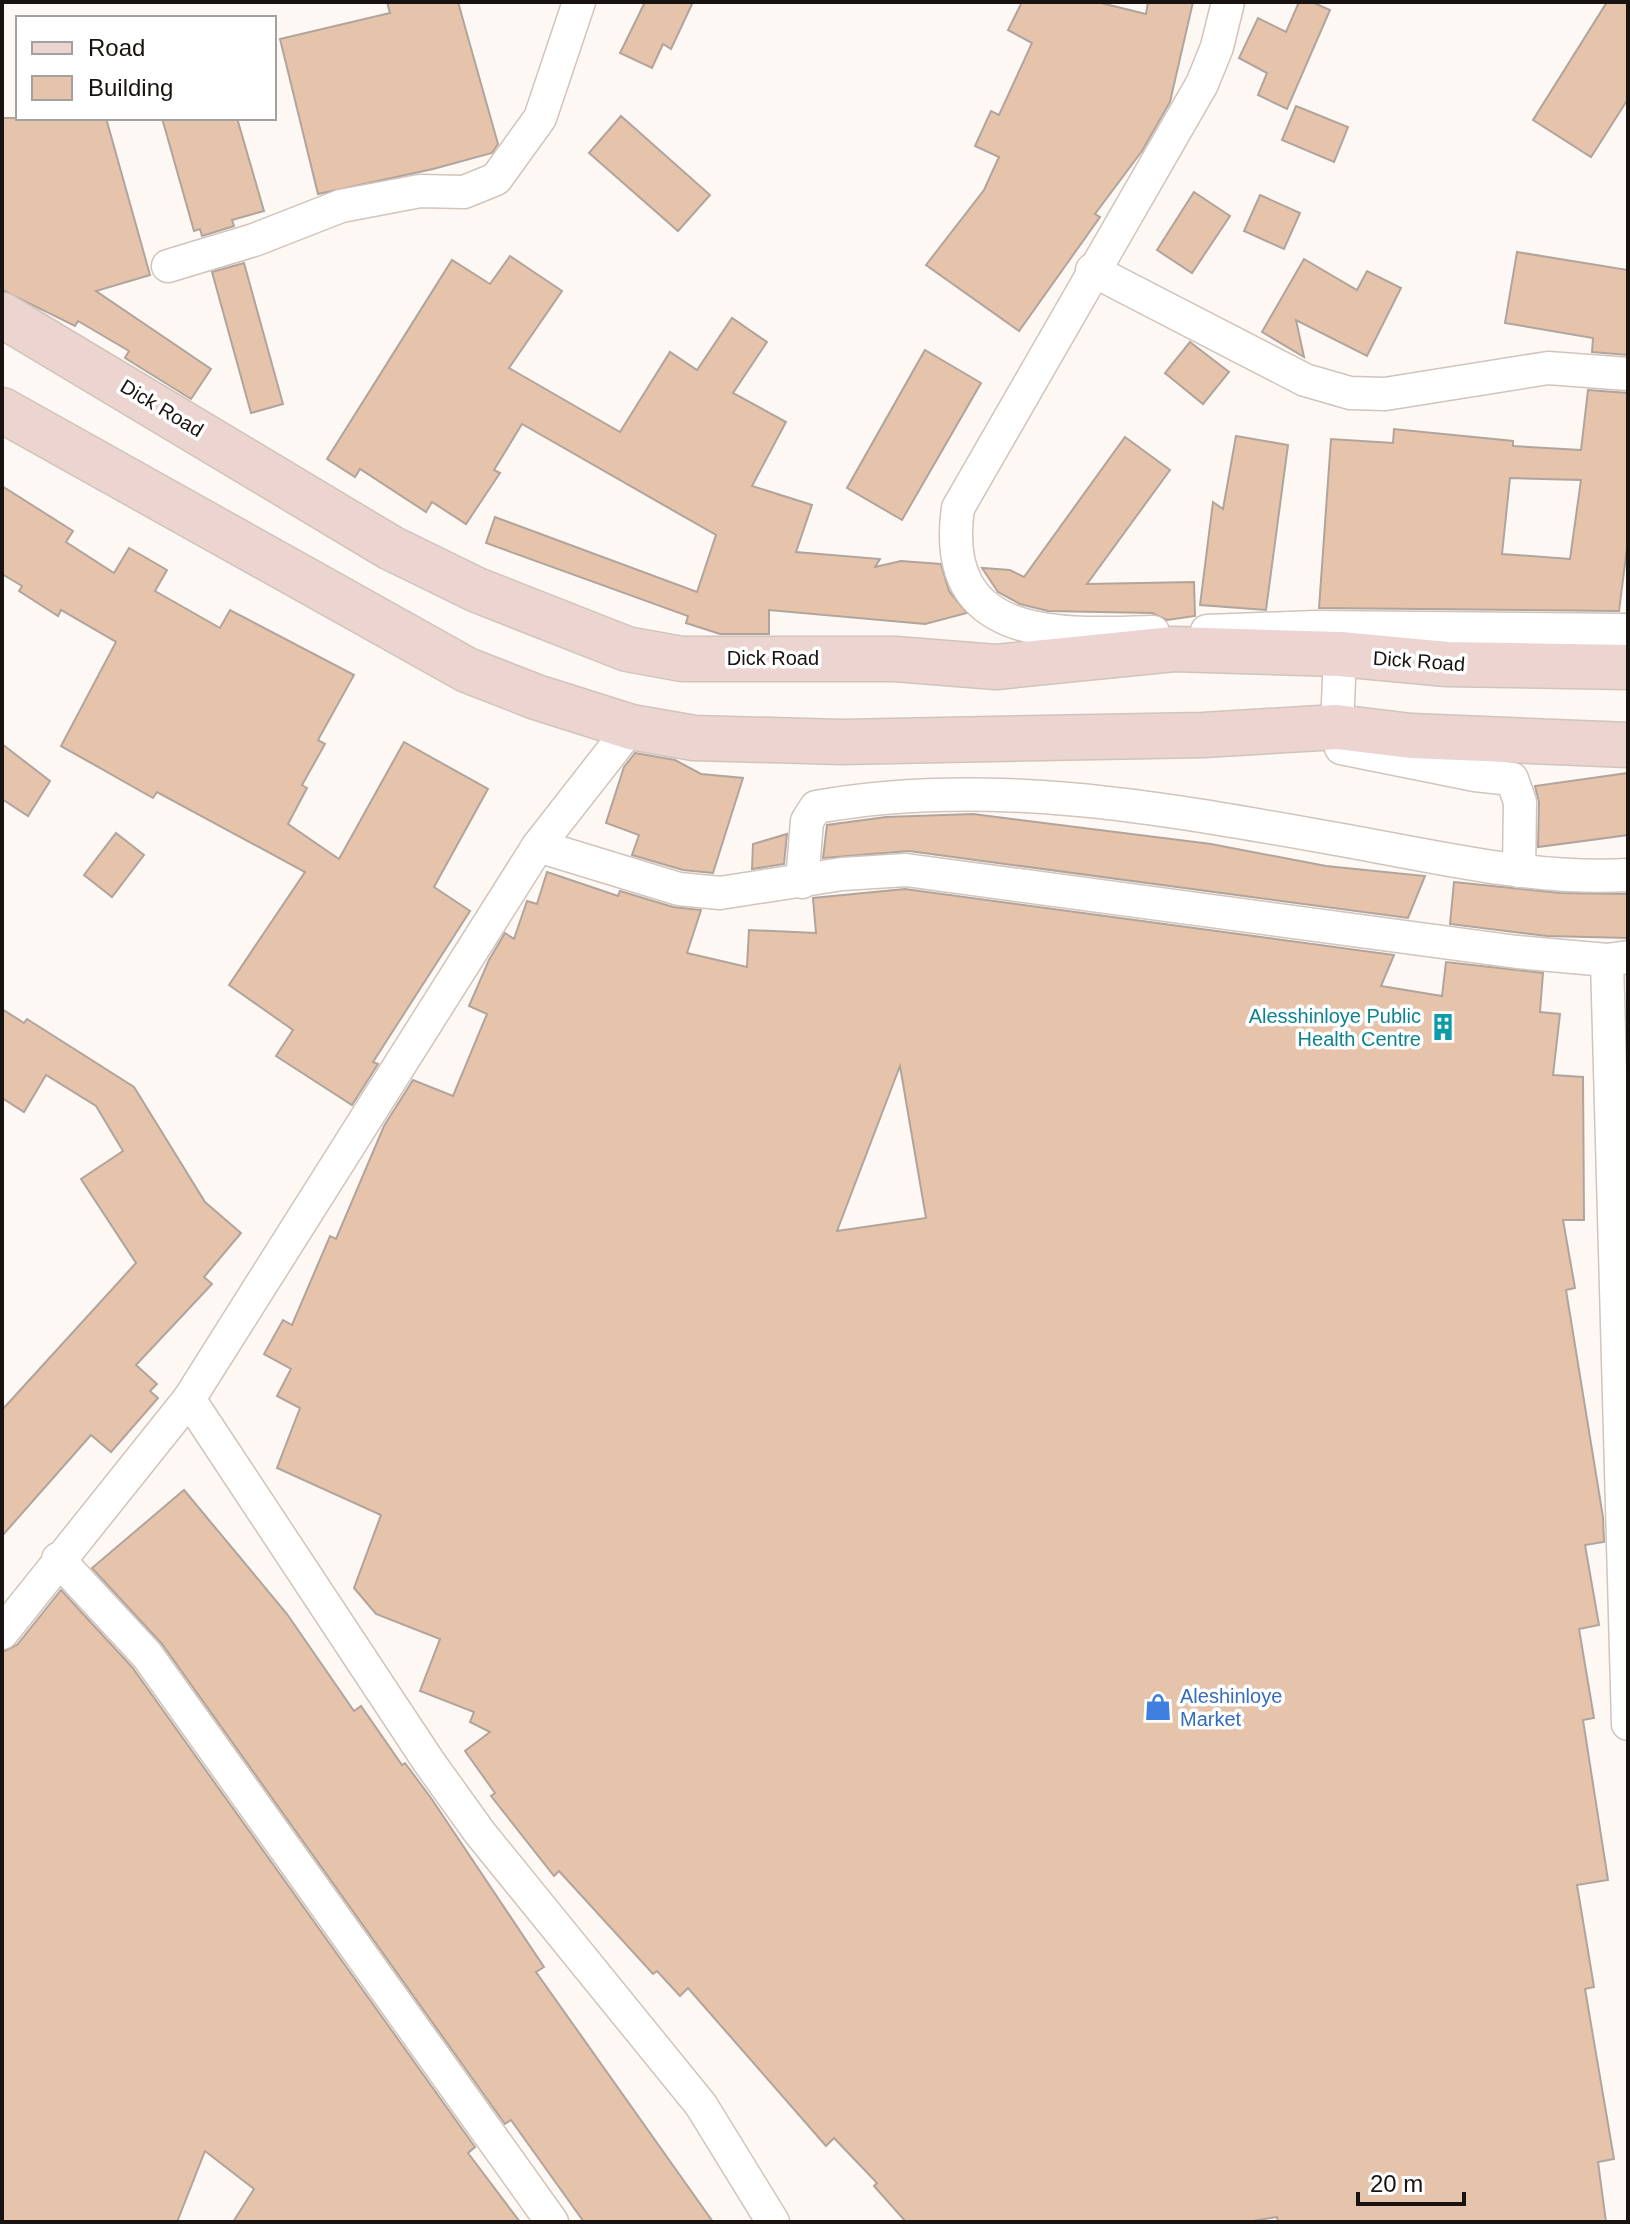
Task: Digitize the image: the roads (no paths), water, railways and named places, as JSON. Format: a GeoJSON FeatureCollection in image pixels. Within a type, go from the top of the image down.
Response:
{"type":"FeatureCollection","features":[{"type":"Feature","properties":{"kind":"main road","name":"Dick Road"},"geometry":{"type":"LineString","coordinates":[[2,315],[391,548],[477,590],[627,649],[682,659],[895,659],[996,667],[1174,649],[1340,654],[1447,664],[1628,667]]}},
{"type":"Feature","properties":{"kind":"main road"},"geometry":{"type":"LineString","coordinates":[[2,410],[467,670],[536,697],[631,727],[694,738],[841,742],[1203,735],[1337,727],[1411,736],[1628,745]]}},
{"type":"Feature","properties":{"kind":"street"},"geometry":{"type":"LineString","coordinates":[[168,266],[254,240],[341,206],[420,191],[464,192],[496,179],[540,118],[579,2]]}},
{"type":"Feature","properties":{"kind":"street"},"geometry":{"type":"LineString","coordinates":[[1228,2],[1217,47],[1202,84],[1092,270],[958,508],[953,539],[966,580],[982,604],[1029,629],[1084,634],[1315,627],[1628,630]]}},
{"type":"Feature","properties":{"kind":"street"},"geometry":{"type":"LineString","coordinates":[[1092,270],[1305,380],[1350,393],[1385,394],[1548,368],[1628,374]]}},
{"type":"Feature","properties":{"kind":"street"},"geometry":{"type":"LineString","coordinates":[[1340,654],[1337,727],[1341,748],[1475,775],[1512,779],[1520,802],[1519,871]]}},
{"type":"Feature","properties":{"kind":"street"},"geometry":{"type":"LineString","coordinates":[[2,1633],[58,1559],[189,1399],[538,846],[631,727]]}},
{"type":"Feature","properties":{"kind":"street"},"geometry":{"type":"LineString","coordinates":[[802,882],[807,821],[816,807],[925,793],[1046,796],[1239,823],[1519,871],[1589,877],[1628,875]]}},
{"type":"Feature","properties":{"kind":"street"},"geometry":{"type":"LineString","coordinates":[[538,846],[679,889],[720,893],[842,874],[906,870],[1517,952],[1618,958],[1628,1724]]}},
{"type":"Feature","properties":{"kind":"street"},"geometry":{"type":"LineString","coordinates":[[189,1399],[429,1762],[480,1833],[632,2015],[701,2105],[773,2222]]}},
{"type":"Feature","properties":{"kind":"street"},"geometry":{"type":"LineString","coordinates":[[58,1559],[157,1667],[552,2222]]}},
{"type":"Feature","properties":{"kind":"place","name":"Alesshinloye Public Health Centre"},"geometry":{"type":"Point","coordinates":[1443,1027]}},
{"type":"Feature","properties":{"kind":"place","name":"Aleshinloye Market"},"geometry":{"type":"Point","coordinates":[1158,1707]}}]}
